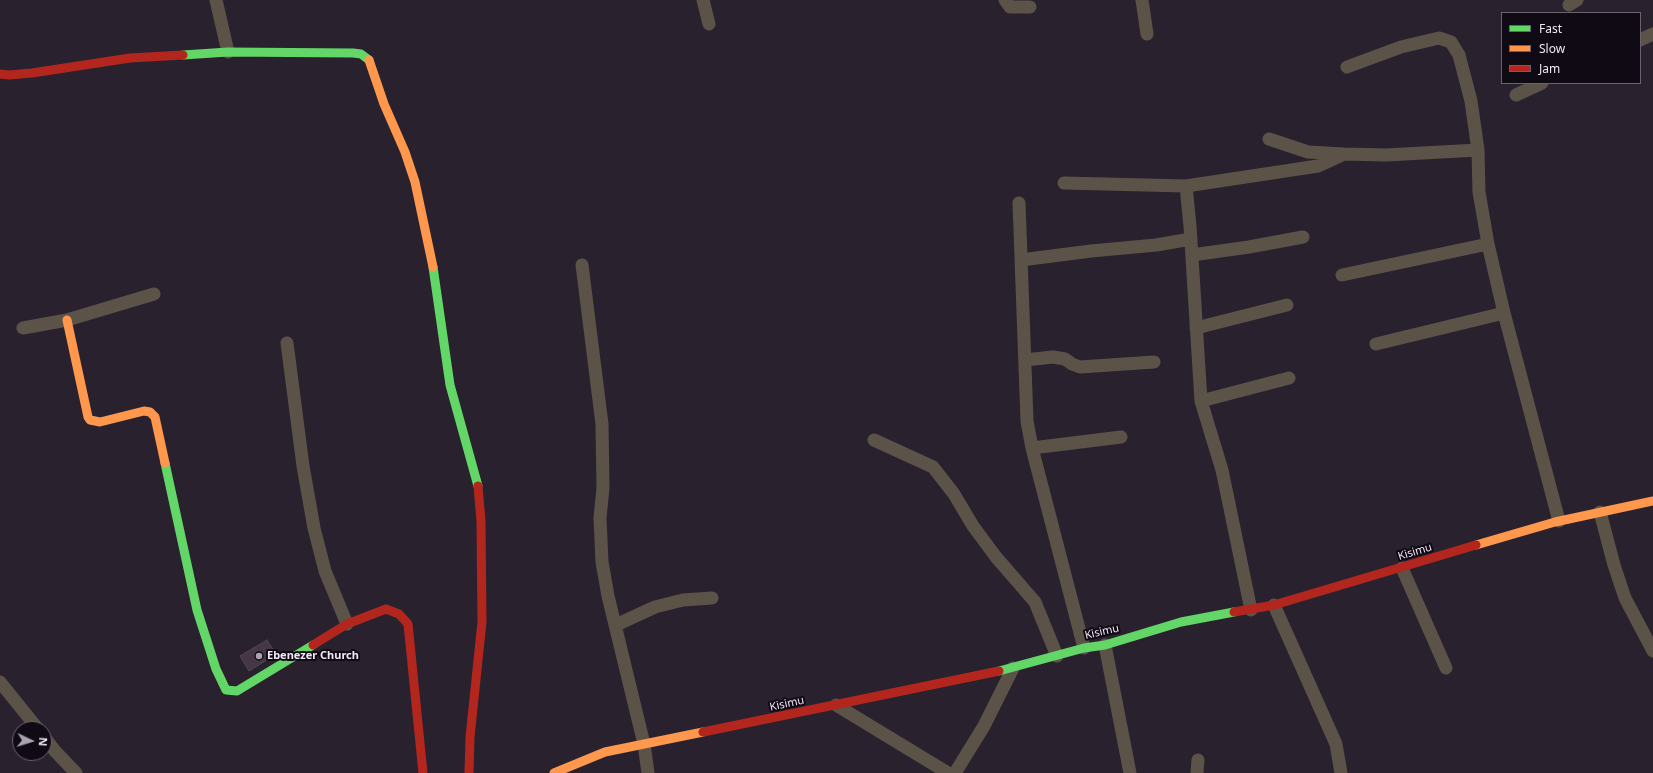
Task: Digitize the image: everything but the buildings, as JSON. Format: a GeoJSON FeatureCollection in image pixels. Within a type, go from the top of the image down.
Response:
{"type":"FeatureCollection","features":[{"type":"Feature","properties":{"kind":"street"},"geometry":{"type":"LineString","coordinates":[[216,0],[228,52]]}},
{"type":"Feature","properties":{"kind":"street"},"geometry":{"type":"LineString","coordinates":[[703,0],[709,24]]}},
{"type":"Feature","properties":{"kind":"street"},"geometry":{"type":"LineString","coordinates":[[1005,0],[1010,7],[1030,8]]}},
{"type":"Feature","properties":{"kind":"street"},"geometry":{"type":"LineString","coordinates":[[1142,0],[1147,34]]}},
{"type":"Feature","properties":{"kind":"street"},"geometry":{"type":"LineString","coordinates":[[1641,40],[1653,34]]}},
{"type":"Feature","properties":{"kind":"street"},"geometry":{"type":"LineString","coordinates":[[1347,67],[1401,47],[1439,38],[1451,42],[1459,55],[1470,100],[1478,150],[1479,192],[1488,244],[1504,313],[1560,521]]}},
{"type":"Feature","properties":{"kind":"street"},"geometry":{"type":"LineString","coordinates":[[0,74],[9,75],[32,73],[130,58],[228,52],[362,54],[370,61],[384,104],[405,152],[415,182],[435,277],[450,385],[474,464],[478,486],[481,521],[482,622],[470,738],[469,773]]}},
{"type":"Feature","properties":{"kind":"street"},"geometry":{"type":"LineString","coordinates":[[1516,95],[1540,84]]}},
{"type":"Feature","properties":{"kind":"street"},"geometry":{"type":"LineString","coordinates":[[1269,139],[1308,152],[1344,154],[1386,155],[1478,150]]}},
{"type":"Feature","properties":{"kind":"street"},"geometry":{"type":"LineString","coordinates":[[1064,183],[1186,186],[1318,166],[1344,154]]}},
{"type":"Feature","properties":{"kind":"street"},"geometry":{"type":"LineString","coordinates":[[1186,186],[1191,239],[1201,401],[1222,470],[1251,610]]}},
{"type":"Feature","properties":{"kind":"street"},"geometry":{"type":"LineString","coordinates":[[1019,203],[1027,421],[1032,448],[1084,648]]}},
{"type":"Feature","properties":{"kind":"street"},"geometry":{"type":"LineString","coordinates":[[1192,255],[1249,248],[1303,237]]}},
{"type":"Feature","properties":{"kind":"street"},"geometry":{"type":"LineString","coordinates":[[1021,260],[1091,251],[1156,246],[1191,239]]}},
{"type":"Feature","properties":{"kind":"street"},"geometry":{"type":"LineString","coordinates":[[1342,275],[1488,244]]}},
{"type":"Feature","properties":{"kind":"street"},"geometry":{"type":"LineString","coordinates":[[582,265],[602,424],[603,488],[600,518],[601,549],[608,596],[644,744],[648,773]]}},
{"type":"Feature","properties":{"kind":"street"},"geometry":{"type":"LineString","coordinates":[[23,328],[67,320],[154,294]]}},
{"type":"Feature","properties":{"kind":"street"},"geometry":{"type":"LineString","coordinates":[[1196,328],[1288,305]]}},
{"type":"Feature","properties":{"kind":"street"},"geometry":{"type":"LineString","coordinates":[[1376,344],[1504,313]]}},
{"type":"Feature","properties":{"kind":"street"},"geometry":{"type":"LineString","coordinates":[[67,320],[88,417],[90,420],[100,422],[144,411],[150,412],[155,417],[197,610],[216,669],[226,690],[232,692],[237,691],[347,624],[386,609],[399,614],[408,624],[423,773]]}},
{"type":"Feature","properties":{"kind":"street"},"geometry":{"type":"LineString","coordinates":[[287,343],[303,466],[314,528],[325,571],[347,624]]}},
{"type":"Feature","properties":{"kind":"street"},"geometry":{"type":"LineString","coordinates":[[1025,360],[1053,357],[1065,359],[1080,367],[1154,362]]}},
{"type":"Feature","properties":{"kind":"street"},"geometry":{"type":"LineString","coordinates":[[1201,401],[1289,378]]}},
{"type":"Feature","properties":{"kind":"street"},"geometry":{"type":"LineString","coordinates":[[1032,448],[1122,437]]}},
{"type":"Feature","properties":{"kind":"street"},"geometry":{"type":"LineString","coordinates":[[874,440],[933,467],[954,494],[973,526],[996,557],[1035,602],[1057,656]]}},
{"type":"Feature","properties":{"kind":"street","name":"Kisimu"},"geometry":{"type":"LineString","coordinates":[[554,773],[605,752],[1013,668],[1084,648],[1105,645],[1181,622],[1274,605],[1560,521],[1653,501]]}},
{"type":"Feature","properties":{"kind":"street"},"geometry":{"type":"LineString","coordinates":[[1600,512],[1614,565],[1625,598],[1653,651]]}},
{"type":"Feature","properties":{"kind":"street"},"geometry":{"type":"LineString","coordinates":[[1402,568],[1446,668]]}},
{"type":"Feature","properties":{"kind":"street"},"geometry":{"type":"LineString","coordinates":[[616,625],[655,607],[683,600],[712,598]]}},
{"type":"Feature","properties":{"kind":"street"},"geometry":{"type":"LineString","coordinates":[[1274,605],[1336,744],[1341,773]]}},
{"type":"Feature","properties":{"kind":"street"},"geometry":{"type":"LineString","coordinates":[[1105,645],[1130,773]]}},
{"type":"Feature","properties":{"kind":"street"},"geometry":{"type":"LineString","coordinates":[[955,773],[984,726],[1013,668]]}},
{"type":"Feature","properties":{"kind":"street"},"geometry":{"type":"LineString","coordinates":[[0,682],[32,721]]}},
{"type":"Feature","properties":{"kind":"street"},"geometry":{"type":"LineString","coordinates":[[836,705],[948,773]]}},
{"type":"Feature","properties":{"kind":"street"},"geometry":{"type":"LineString","coordinates":[[52,747],[76,773]]}},
{"type":"Feature","properties":{"kind":"traffic: fast"},"geometry":{"type":"LineString","coordinates":[[183,55],[228,52],[353,53],[361,54],[369,60]]}},
{"type":"Feature","properties":{"kind":"traffic: fast"},"geometry":{"type":"LineString","coordinates":[[433,267],[450,385],[478,486]]}},
{"type":"Feature","properties":{"kind":"traffic: fast"},"geometry":{"type":"LineString","coordinates":[[165,463],[197,610],[216,669],[226,690],[237,691],[313,645]]}},
{"type":"Feature","properties":{"kind":"traffic: fast"},"geometry":{"type":"LineString","coordinates":[[999,671],[1084,648],[1105,645],[1181,622],[1234,612]]}},
{"type":"Feature","properties":{"kind":"traffic: slow"},"geometry":{"type":"LineString","coordinates":[[369,60],[384,104],[405,152],[415,182],[433,267]]}},
{"type":"Feature","properties":{"kind":"traffic: slow"},"geometry":{"type":"LineString","coordinates":[[67,320],[88,417],[90,420],[100,422],[144,411],[150,412],[155,417],[165,463]]}},
{"type":"Feature","properties":{"kind":"traffic: slow"},"geometry":{"type":"LineString","coordinates":[[1476,545],[1555,522],[1653,501]]}},
{"type":"Feature","properties":{"kind":"traffic: slow"},"geometry":{"type":"LineString","coordinates":[[554,773],[605,752],[703,732]]}},
{"type":"Feature","properties":{"kind":"traffic: jam"},"geometry":{"type":"LineString","coordinates":[[0,74],[9,75],[32,73],[130,58],[183,55]]}},
{"type":"Feature","properties":{"kind":"traffic: jam"},"geometry":{"type":"LineString","coordinates":[[469,773],[470,737],[482,622],[481,521],[478,486]]}},
{"type":"Feature","properties":{"kind":"traffic: jam"},"geometry":{"type":"LineString","coordinates":[[1234,612],[1274,605],[1476,545]]}},
{"type":"Feature","properties":{"kind":"traffic: jam"},"geometry":{"type":"LineString","coordinates":[[313,645],[347,624],[386,609],[399,614],[408,624],[423,773]]}},
{"type":"Feature","properties":{"kind":"traffic: jam"},"geometry":{"type":"LineString","coordinates":[[703,732],[999,671]]}},
{"type":"Feature","properties":{"kind":"place","name":"Ebenezer Church"},"geometry":{"type":"Point","coordinates":[259,656]}}]}
